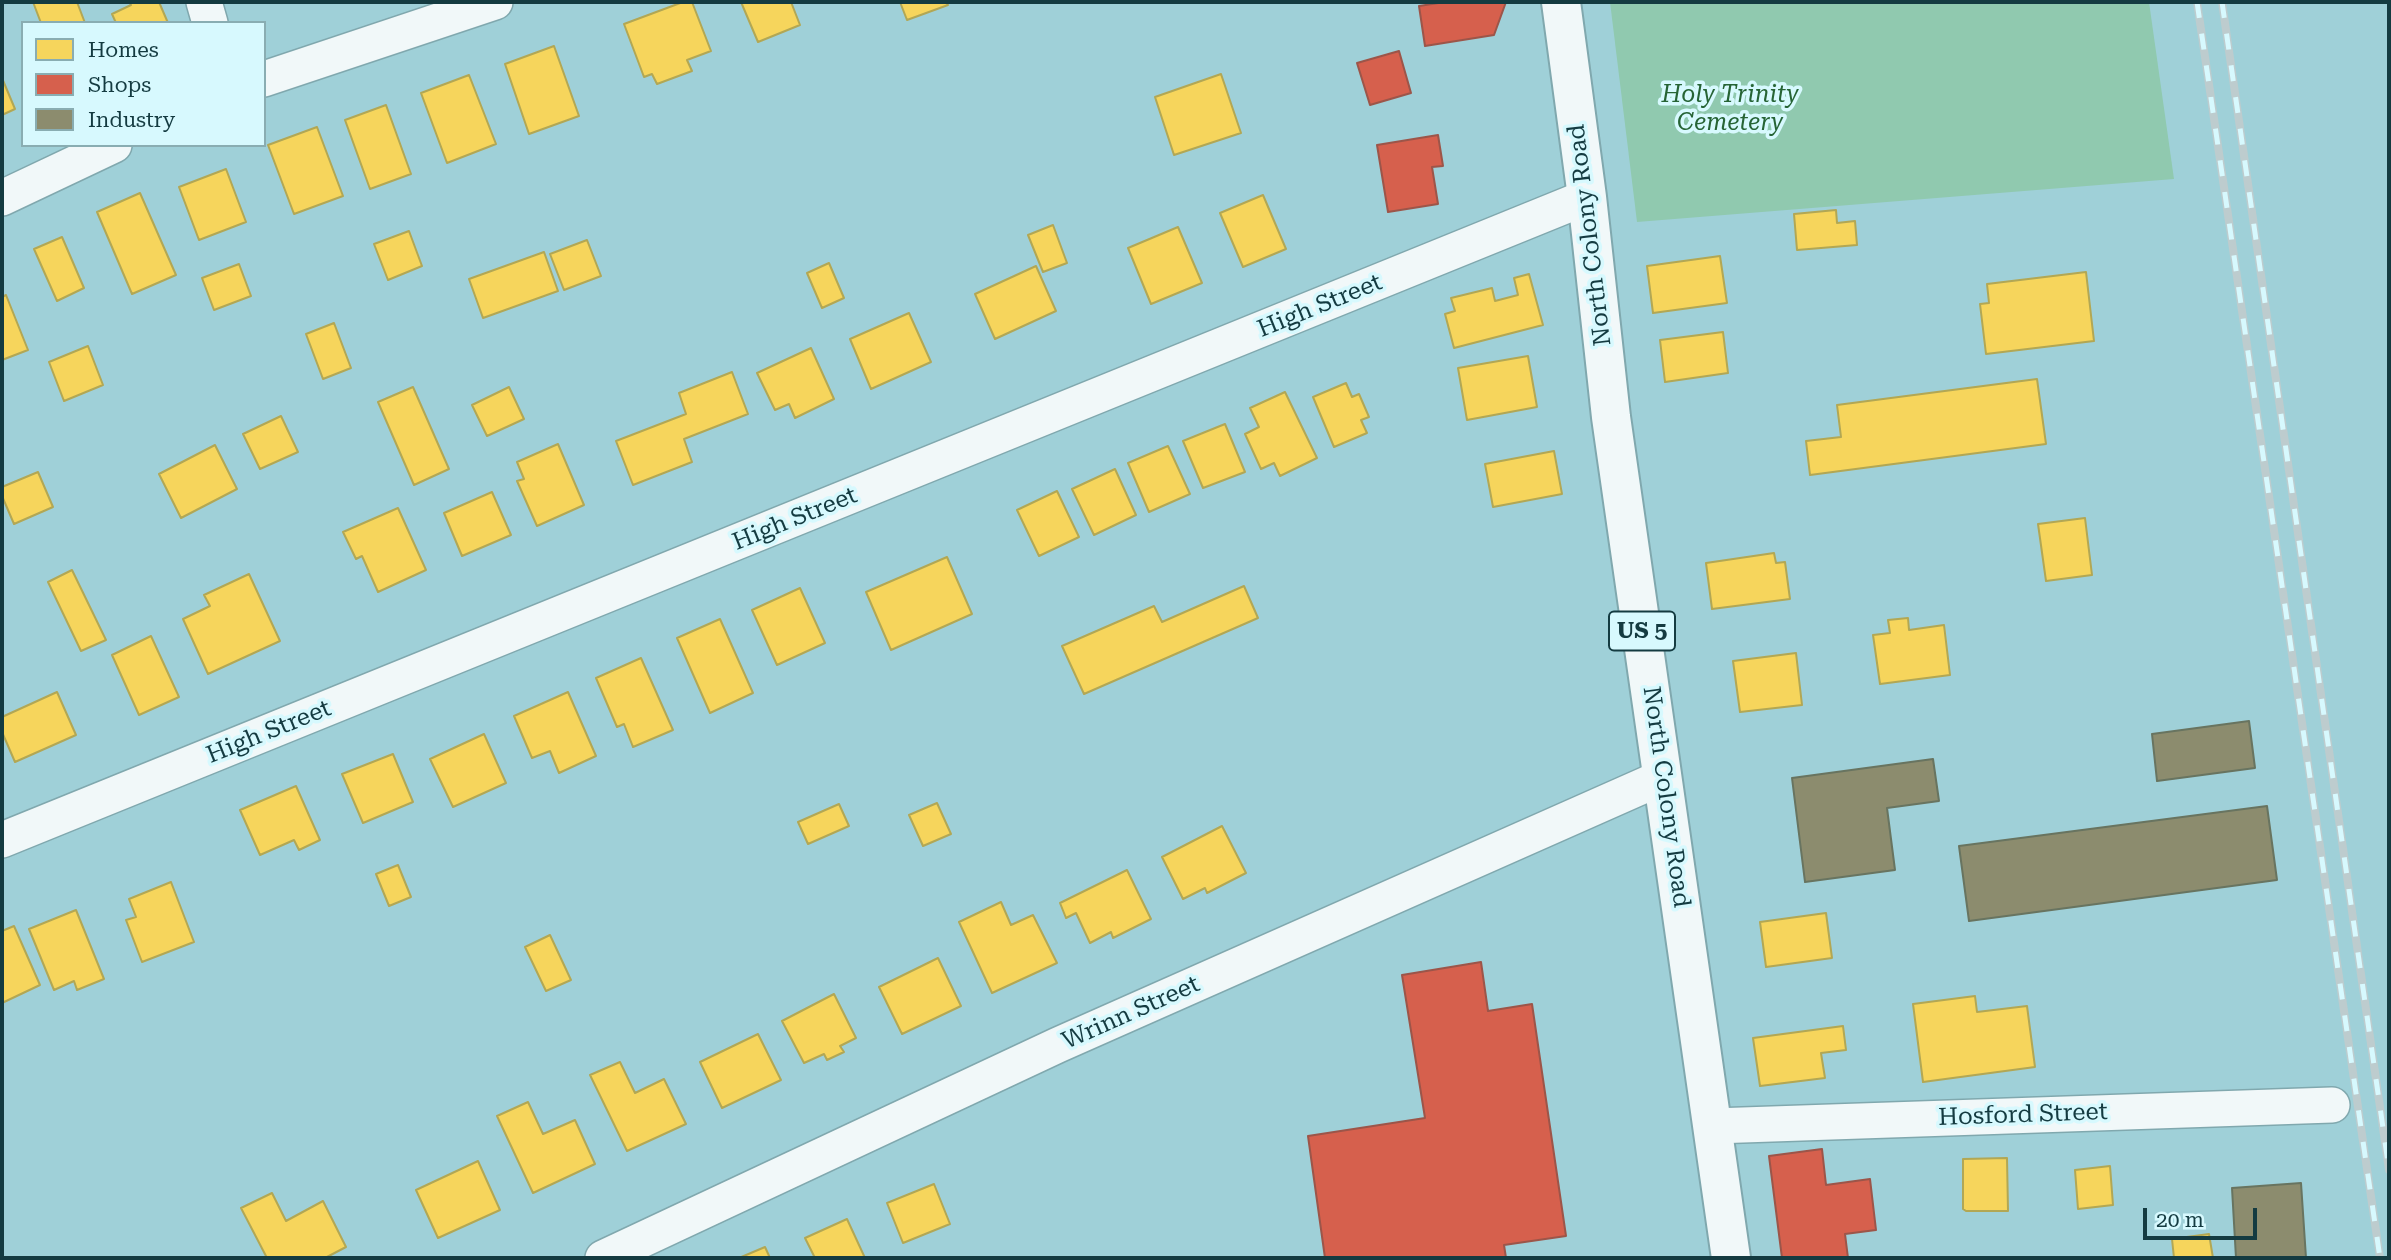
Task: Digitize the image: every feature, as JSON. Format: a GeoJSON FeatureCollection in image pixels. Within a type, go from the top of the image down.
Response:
{"type":"FeatureCollection","features":[{"type":"Feature","properties":{"kind":"main road","name":"North Colony Road"},"geometry":{"type":"LineString","coordinates":[[1561,2],[1587,197],[1611,417],[1731,1258]]}},
{"type":"Feature","properties":{"kind":"street"},"geometry":{"type":"LineString","coordinates":[[204,2],[209,21]]}},
{"type":"Feature","properties":{"kind":"street"},"geometry":{"type":"LineString","coordinates":[[266,78],[495,2]]}},
{"type":"Feature","properties":{"kind":"street"},"geometry":{"type":"LineString","coordinates":[[2,198],[110,147]]}},
{"type":"Feature","properties":{"kind":"street","name":"High Street"},"geometry":{"type":"LineString","coordinates":[[2,840],[1587,197]]}},
{"type":"Feature","properties":{"kind":"street","name":"Wrinn Street"},"geometry":{"type":"LineString","coordinates":[[603,1258],[1058,1045],[1663,777]]}},
{"type":"Feature","properties":{"kind":"street","name":"Hosford Street"},"geometry":{"type":"LineString","coordinates":[[1713,1126],[2332,1105]]}},
{"type":"Feature","properties":{"kind":"green space","name":"Holy Trinity Cemetery"},"geometry":{"type":"Polygon","coordinates":[[[1610,2],[2149,2],[2174,179],[1637,222],[1610,2]]]}},
{"type":"Feature","properties":{"kind":"building: Homes"},"geometry":{"type":"Polygon","coordinates":[[[33,2],[77,2],[84,21],[40,21],[33,2]]]}},
{"type":"Feature","properties":{"kind":"building: Homes"},"geometry":{"type":"Polygon","coordinates":[[[129,2],[159,2],[167,21],[115,21],[112,14],[131,5],[129,2]]]}},
{"type":"Feature","properties":{"kind":"building: Homes"},"geometry":{"type":"Polygon","coordinates":[[[683,2],[692,2],[711,51],[687,60],[692,71],[657,84],[652,74],[644,77],[624,24],[683,2]]]}},
{"type":"Feature","properties":{"kind":"building: Homes"},"geometry":{"type":"Polygon","coordinates":[[[741,2],[791,2],[800,25],[758,42],[741,2]]]}},
{"type":"Feature","properties":{"kind":"building: Homes"},"geometry":{"type":"Polygon","coordinates":[[[900,2],[946,2],[948,5],[907,20],[900,2]]]}},
{"type":"Feature","properties":{"kind":"building: Homes"},"geometry":{"type":"Polygon","coordinates":[[[554,46],[579,116],[529,134],[505,64],[554,46]]]}},
{"type":"Feature","properties":{"kind":"building: Homes"},"geometry":{"type":"Polygon","coordinates":[[[1221,74],[1241,133],[1174,155],[1155,97],[1221,74]]]}},
{"type":"Feature","properties":{"kind":"building: Homes"},"geometry":{"type":"Polygon","coordinates":[[[469,75],[496,144],[447,163],[421,93],[469,75]]]}},
{"type":"Feature","properties":{"kind":"building: Homes"},"geometry":{"type":"Polygon","coordinates":[[[2,78],[15,109],[2,115],[2,78]]]}},
{"type":"Feature","properties":{"kind":"building: Homes"},"geometry":{"type":"Polygon","coordinates":[[[386,105],[411,174],[370,189],[345,120],[386,105]]]}},
{"type":"Feature","properties":{"kind":"building: Homes"},"geometry":{"type":"Polygon","coordinates":[[[317,127],[343,196],[294,214],[268,145],[317,127]]]}},
{"type":"Feature","properties":{"kind":"building: Homes"},"geometry":{"type":"Polygon","coordinates":[[[226,169],[246,222],[199,240],[179,187],[226,169]]]}},
{"type":"Feature","properties":{"kind":"building: Homes"},"geometry":{"type":"Polygon","coordinates":[[[140,193],[176,275],[132,294],[97,212],[140,193]]]}},
{"type":"Feature","properties":{"kind":"building: Homes"},"geometry":{"type":"Polygon","coordinates":[[[1263,195],[1286,249],[1243,267],[1220,213],[1263,195]]]}},
{"type":"Feature","properties":{"kind":"building: Homes"},"geometry":{"type":"Polygon","coordinates":[[[1836,210],[1837,223],[1855,221],[1857,245],[1797,250],[1794,214],[1836,210]]]}},
{"type":"Feature","properties":{"kind":"building: Homes"},"geometry":{"type":"Polygon","coordinates":[[[1053,225],[1067,263],[1043,272],[1028,235],[1053,225]]]}},
{"type":"Feature","properties":{"kind":"building: Homes"},"geometry":{"type":"Polygon","coordinates":[[[1178,227],[1202,283],[1151,304],[1128,248],[1178,227]]]}},
{"type":"Feature","properties":{"kind":"building: Homes"},"geometry":{"type":"Polygon","coordinates":[[[409,231],[422,266],[388,280],[374,244],[409,231]]]}},
{"type":"Feature","properties":{"kind":"building: Homes"},"geometry":{"type":"Polygon","coordinates":[[[62,237],[84,288],[57,301],[34,249],[62,237]]]}},
{"type":"Feature","properties":{"kind":"building: Homes"},"geometry":{"type":"Polygon","coordinates":[[[587,240],[601,276],[564,290],[550,254],[587,240]]]}},
{"type":"Feature","properties":{"kind":"building: Homes"},"geometry":{"type":"Polygon","coordinates":[[[544,252],[558,291],[483,318],[469,279],[544,252]]]}},
{"type":"Feature","properties":{"kind":"building: Homes"},"geometry":{"type":"Polygon","coordinates":[[[1720,256],[1727,303],[1653,313],[1647,266],[1720,256]]]}},
{"type":"Feature","properties":{"kind":"building: Homes"},"geometry":{"type":"Polygon","coordinates":[[[829,263],[844,298],[822,308],[807,273],[829,263]]]}},
{"type":"Feature","properties":{"kind":"building: Homes"},"geometry":{"type":"Polygon","coordinates":[[[239,264],[251,296],[214,310],[202,278],[239,264]]]}},
{"type":"Feature","properties":{"kind":"building: Homes"},"geometry":{"type":"Polygon","coordinates":[[[1036,266],[1056,311],[995,339],[975,294],[1036,266]]]}},
{"type":"Feature","properties":{"kind":"building: Homes"},"geometry":{"type":"Polygon","coordinates":[[[2086,272],[2094,341],[1986,354],[1980,304],[1989,303],[1987,284],[2086,272]]]}},
{"type":"Feature","properties":{"kind":"building: Homes"},"geometry":{"type":"Polygon","coordinates":[[[1529,274],[1543,325],[1454,348],[1445,314],[1455,311],[1451,298],[1492,288],[1495,301],[1518,295],[1514,278],[1529,274]]]}},
{"type":"Feature","properties":{"kind":"building: Homes"},"geometry":{"type":"Polygon","coordinates":[[[6,295],[28,350],[2,360],[2,297],[6,295]]]}},
{"type":"Feature","properties":{"kind":"building: Homes"},"geometry":{"type":"Polygon","coordinates":[[[909,313],[931,362],[871,389],[850,339],[909,313]]]}},
{"type":"Feature","properties":{"kind":"building: Homes"},"geometry":{"type":"Polygon","coordinates":[[[334,323],[351,368],[323,379],[306,334],[334,323]]]}},
{"type":"Feature","properties":{"kind":"building: Homes"},"geometry":{"type":"Polygon","coordinates":[[[1723,332],[1728,373],[1665,382],[1660,340],[1723,332]]]}},
{"type":"Feature","properties":{"kind":"building: Homes"},"geometry":{"type":"Polygon","coordinates":[[[88,346],[103,385],[64,401],[49,362],[88,346]]]}},
{"type":"Feature","properties":{"kind":"building: Homes"},"geometry":{"type":"Polygon","coordinates":[[[811,348],[834,399],[795,418],[789,404],[775,410],[757,373],[811,348]]]}},
{"type":"Feature","properties":{"kind":"building: Homes"},"geometry":{"type":"Polygon","coordinates":[[[1528,356],[1537,407],[1467,420],[1458,368],[1528,356]]]}},
{"type":"Feature","properties":{"kind":"building: Homes"},"geometry":{"type":"Polygon","coordinates":[[[732,372],[748,414],[684,439],[692,462],[633,485],[616,441],[686,414],[679,393],[732,372]]]}},
{"type":"Feature","properties":{"kind":"building: Homes"},"geometry":{"type":"Polygon","coordinates":[[[2037,379],[2046,444],[1810,475],[1806,441],[1841,437],[1837,405],[2037,379]]]}},
{"type":"Feature","properties":{"kind":"building: Homes"},"geometry":{"type":"Polygon","coordinates":[[[1346,383],[1352,397],[1359,394],[1369,417],[1361,420],[1367,433],[1334,447],[1313,397],[1346,383]]]}},
{"type":"Feature","properties":{"kind":"building: Homes"},"geometry":{"type":"Polygon","coordinates":[[[413,387],[449,469],[414,485],[378,402],[413,387]]]}},
{"type":"Feature","properties":{"kind":"building: Homes"},"geometry":{"type":"Polygon","coordinates":[[[509,387],[524,419],[487,436],[472,405],[509,387]]]}},
{"type":"Feature","properties":{"kind":"building: Homes"},"geometry":{"type":"Polygon","coordinates":[[[1285,392],[1317,458],[1280,476],[1274,463],[1261,469],[1245,434],[1259,427],[1250,408],[1285,392]]]}},
{"type":"Feature","properties":{"kind":"building: Homes"},"geometry":{"type":"Polygon","coordinates":[[[281,416],[298,452],[260,469],[243,434],[281,416]]]}},
{"type":"Feature","properties":{"kind":"building: Homes"},"geometry":{"type":"Polygon","coordinates":[[[1225,424],[1245,472],[1203,488],[1183,441],[1225,424]]]}},
{"type":"Feature","properties":{"kind":"building: Homes"},"geometry":{"type":"Polygon","coordinates":[[[558,444],[584,505],[537,526],[517,481],[524,479],[517,462],[558,444]]]}},
{"type":"Feature","properties":{"kind":"building: Homes"},"geometry":{"type":"Polygon","coordinates":[[[215,445],[237,489],[181,518],[159,474],[215,445]]]}},
{"type":"Feature","properties":{"kind":"building: Homes"},"geometry":{"type":"Polygon","coordinates":[[[1168,446],[1190,494],[1149,512],[1128,463],[1168,446]]]}},
{"type":"Feature","properties":{"kind":"building: Homes"},"geometry":{"type":"Polygon","coordinates":[[[1554,451],[1562,494],[1493,507],[1485,464],[1554,451]]]}},
{"type":"Feature","properties":{"kind":"building: Homes"},"geometry":{"type":"Polygon","coordinates":[[[1115,469],[1136,515],[1094,535],[1072,489],[1115,469]]]}},
{"type":"Feature","properties":{"kind":"building: Homes"},"geometry":{"type":"Polygon","coordinates":[[[38,472],[53,507],[14,524],[2,496],[2,487],[38,472]]]}},
{"type":"Feature","properties":{"kind":"building: Homes"},"geometry":{"type":"Polygon","coordinates":[[[1057,491],[1079,537],[1039,556],[1017,510],[1057,491]]]}},
{"type":"Feature","properties":{"kind":"building: Homes"},"geometry":{"type":"Polygon","coordinates":[[[492,492],[511,535],[462,556],[444,513],[492,492]]]}},
{"type":"Feature","properties":{"kind":"building: Homes"},"geometry":{"type":"Polygon","coordinates":[[[398,508],[426,570],[378,592],[362,556],[356,559],[343,532],[398,508]]]}},
{"type":"Feature","properties":{"kind":"building: Homes"},"geometry":{"type":"Polygon","coordinates":[[[2085,518],[2092,575],[2046,581],[2038,524],[2085,518]]]}},
{"type":"Feature","properties":{"kind":"building: Homes"},"geometry":{"type":"Polygon","coordinates":[[[1774,553],[1776,563],[1785,562],[1790,599],[1712,609],[1706,563],[1774,553]]]}},
{"type":"Feature","properties":{"kind":"building: Homes"},"geometry":{"type":"Polygon","coordinates":[[[947,557],[972,614],[891,650],[866,592],[947,557]]]}},
{"type":"Feature","properties":{"kind":"building: Homes"},"geometry":{"type":"Polygon","coordinates":[[[72,570],[106,640],[81,651],[48,582],[72,570]]]}},
{"type":"Feature","properties":{"kind":"building: Homes"},"geometry":{"type":"Polygon","coordinates":[[[249,574],[280,641],[208,674],[183,619],[210,606],[204,595],[249,574]]]}},
{"type":"Feature","properties":{"kind":"building: Homes"},"geometry":{"type":"Polygon","coordinates":[[[1244,586],[1258,618],[1084,694],[1062,646],[1154,606],[1162,622],[1244,586]]]}},
{"type":"Feature","properties":{"kind":"building: Homes"},"geometry":{"type":"Polygon","coordinates":[[[800,588],[825,643],[777,665],[752,610],[800,588]]]}},
{"type":"Feature","properties":{"kind":"building: Homes"},"geometry":{"type":"Polygon","coordinates":[[[1908,618],[1909,630],[1944,625],[1950,675],[1880,684],[1873,635],[1890,633],[1888,620],[1908,618]]]}},
{"type":"Feature","properties":{"kind":"building: Homes"},"geometry":{"type":"Polygon","coordinates":[[[720,619],[753,693],[710,713],[677,638],[720,619]]]}},
{"type":"Feature","properties":{"kind":"building: Homes"},"geometry":{"type":"Polygon","coordinates":[[[151,636],[179,697],[139,715],[112,655],[151,636]]]}},
{"type":"Feature","properties":{"kind":"building: Homes"},"geometry":{"type":"Polygon","coordinates":[[[1796,653],[1802,705],[1740,712],[1733,661],[1796,653]]]}},
{"type":"Feature","properties":{"kind":"building: Homes"},"geometry":{"type":"Polygon","coordinates":[[[641,658],[673,730],[633,747],[624,724],[617,727],[596,678],[641,658]]]}},
{"type":"Feature","properties":{"kind":"building: Homes"},"geometry":{"type":"Polygon","coordinates":[[[57,692],[76,735],[15,762],[2,732],[2,717],[57,692]]]}},
{"type":"Feature","properties":{"kind":"building: Homes"},"geometry":{"type":"Polygon","coordinates":[[[568,692],[596,756],[559,773],[550,751],[532,758],[514,716],[568,692]]]}},
{"type":"Feature","properties":{"kind":"building: Homes"},"geometry":{"type":"Polygon","coordinates":[[[484,734],[506,783],[453,807],[430,759],[484,734]]]}},
{"type":"Feature","properties":{"kind":"building: Homes"},"geometry":{"type":"Polygon","coordinates":[[[393,754],[413,802],[363,823],[342,774],[393,754]]]}},
{"type":"Feature","properties":{"kind":"building: Homes"},"geometry":{"type":"Polygon","coordinates":[[[296,786],[320,840],[299,850],[294,840],[260,855],[240,810],[296,786]]]}},
{"type":"Feature","properties":{"kind":"building: Homes"},"geometry":{"type":"Polygon","coordinates":[[[937,803],[951,834],[923,846],[909,815],[937,803]]]}},
{"type":"Feature","properties":{"kind":"building: Homes"},"geometry":{"type":"Polygon","coordinates":[[[839,804],[849,826],[808,844],[798,822],[839,804]]]}},
{"type":"Feature","properties":{"kind":"building: Homes"},"geometry":{"type":"Polygon","coordinates":[[[1222,826],[1246,873],[1207,893],[1205,888],[1183,899],[1162,857],[1222,826]]]}},
{"type":"Feature","properties":{"kind":"building: Homes"},"geometry":{"type":"Polygon","coordinates":[[[398,865],[411,897],[389,906],[376,874],[398,865]]]}},
{"type":"Feature","properties":{"kind":"building: Homes"},"geometry":{"type":"Polygon","coordinates":[[[1127,870],[1151,919],[1113,938],[1111,932],[1090,943],[1076,913],[1066,918],[1060,903],[1127,870]]]}},
{"type":"Feature","properties":{"kind":"building: Homes"},"geometry":{"type":"Polygon","coordinates":[[[171,882],[194,942],[142,962],[126,920],[136,917],[129,899],[171,882]]]}},
{"type":"Feature","properties":{"kind":"building: Homes"},"geometry":{"type":"Polygon","coordinates":[[[1001,902],[1011,925],[1033,915],[1057,963],[992,993],[959,922],[1001,902]]]}},
{"type":"Feature","properties":{"kind":"building: Homes"},"geometry":{"type":"Polygon","coordinates":[[[76,910],[104,979],[77,990],[74,981],[54,990],[29,929],[76,910]]]}},
{"type":"Feature","properties":{"kind":"building: Homes"},"geometry":{"type":"Polygon","coordinates":[[[1826,913],[1832,958],[1766,967],[1760,922],[1826,913]]]}},
{"type":"Feature","properties":{"kind":"building: Homes"},"geometry":{"type":"Polygon","coordinates":[[[14,926],[40,985],[2,1003],[2,931],[14,926]]]}},
{"type":"Feature","properties":{"kind":"building: Homes"},"geometry":{"type":"Polygon","coordinates":[[[550,935],[571,980],[546,991],[525,947],[550,935]]]}},
{"type":"Feature","properties":{"kind":"building: Homes"},"geometry":{"type":"Polygon","coordinates":[[[938,958],[961,1006],[902,1034],[879,987],[938,958]]]}},
{"type":"Feature","properties":{"kind":"building: Homes"},"geometry":{"type":"Polygon","coordinates":[[[834,994],[856,1038],[840,1046],[844,1052],[827,1060],[824,1054],[804,1063],[782,1021],[834,994]]]}},
{"type":"Feature","properties":{"kind":"building: Homes"},"geometry":{"type":"Polygon","coordinates":[[[1975,996],[1977,1012],[2027,1006],[2035,1067],[1923,1082],[1913,1004],[1975,996]]]}},
{"type":"Feature","properties":{"kind":"building: Homes"},"geometry":{"type":"Polygon","coordinates":[[[1843,1026],[1846,1050],[1821,1053],[1825,1078],[1760,1086],[1753,1038],[1843,1026]]]}},
{"type":"Feature","properties":{"kind":"building: Homes"},"geometry":{"type":"Polygon","coordinates":[[[758,1034],[781,1080],[722,1108],[700,1062],[758,1034]]]}},
{"type":"Feature","properties":{"kind":"building: Homes"},"geometry":{"type":"Polygon","coordinates":[[[620,1062],[635,1093],[664,1079],[686,1124],[627,1151],[590,1075],[620,1062]]]}},
{"type":"Feature","properties":{"kind":"building: Homes"},"geometry":{"type":"Polygon","coordinates":[[[528,1102],[543,1134],[575,1120],[595,1164],[533,1193],[497,1116],[528,1102]]]}},
{"type":"Feature","properties":{"kind":"building: Homes"},"geometry":{"type":"Polygon","coordinates":[[[2007,1158],[2008,1211],[1963,1209],[1963,1159],[2007,1158]]]}},
{"type":"Feature","properties":{"kind":"building: Homes"},"geometry":{"type":"Polygon","coordinates":[[[478,1161],[500,1210],[438,1238],[416,1190],[478,1161]]]}},
{"type":"Feature","properties":{"kind":"building: Homes"},"geometry":{"type":"Polygon","coordinates":[[[2110,1166],[2113,1205],[2078,1209],[2075,1170],[2110,1166]]]}},
{"type":"Feature","properties":{"kind":"building: Homes"},"geometry":{"type":"Polygon","coordinates":[[[934,1184],[950,1224],[903,1243],[887,1203],[934,1184]]]}},
{"type":"Feature","properties":{"kind":"building: Homes"},"geometry":{"type":"Polygon","coordinates":[[[272,1193],[286,1221],[323,1201],[346,1247],[325,1258],[267,1258],[241,1208],[272,1193]]]}},
{"type":"Feature","properties":{"kind":"building: Homes"},"geometry":{"type":"Polygon","coordinates":[[[847,1219],[865,1258],[815,1258],[805,1238],[847,1219]]]}},
{"type":"Feature","properties":{"kind":"building: Homes"},"geometry":{"type":"Polygon","coordinates":[[[2209,1234],[2213,1258],[2174,1258],[2172,1239],[2209,1234]]]}},
{"type":"Feature","properties":{"kind":"building: Homes"},"geometry":{"type":"Polygon","coordinates":[[[765,1247],[770,1258],[739,1258],[765,1247]]]}},
{"type":"Feature","properties":{"kind":"building: Shops"},"geometry":{"type":"Polygon","coordinates":[[[1445,2],[1506,2],[1494,35],[1425,46],[1419,6],[1445,2]]]}},
{"type":"Feature","properties":{"kind":"building: Shops"},"geometry":{"type":"Polygon","coordinates":[[[1399,51],[1411,93],[1370,105],[1357,63],[1399,51]]]}},
{"type":"Feature","properties":{"kind":"building: Shops"},"geometry":{"type":"Polygon","coordinates":[[[1438,135],[1443,166],[1432,167],[1438,204],[1388,212],[1377,145],[1438,135]]]}},
{"type":"Feature","properties":{"kind":"building: Shops"},"geometry":{"type":"Polygon","coordinates":[[[1481,962],[1488,1011],[1532,1004],[1566,1236],[1504,1245],[1506,1258],[1325,1258],[1308,1136],[1425,1118],[1402,975],[1481,962]]]}},
{"type":"Feature","properties":{"kind":"building: Shops"},"geometry":{"type":"Polygon","coordinates":[[[1822,1149],[1826,1185],[1870,1179],[1876,1230],[1845,1234],[1848,1258],[1782,1258],[1769,1156],[1822,1149]]]}},
{"type":"Feature","properties":{"kind":"building: Industry"},"geometry":{"type":"Polygon","coordinates":[[[2249,721],[2255,768],[2157,781],[2152,734],[2249,721]]]}},
{"type":"Feature","properties":{"kind":"building: Industry"},"geometry":{"type":"Polygon","coordinates":[[[1933,759],[1939,801],[1887,808],[1895,870],[1805,882],[1792,778],[1933,759]]]}},
{"type":"Feature","properties":{"kind":"building: Industry"},"geometry":{"type":"Polygon","coordinates":[[[2267,806],[2277,880],[1969,921],[1959,846],[2267,806]]]}},
{"type":"Feature","properties":{"kind":"building: Industry"},"geometry":{"type":"Polygon","coordinates":[[[2301,1183],[2306,1258],[2236,1258],[2232,1188],[2301,1183]]]}},
{"type":"Feature","properties":{"kind":"railway"},"geometry":{"type":"LineString","coordinates":[[2197,2],[2380,1258]]}},
{"type":"Feature","properties":{"kind":"railway"},"geometry":{"type":"LineString","coordinates":[[2222,2],[2389,1170]]}}]}
